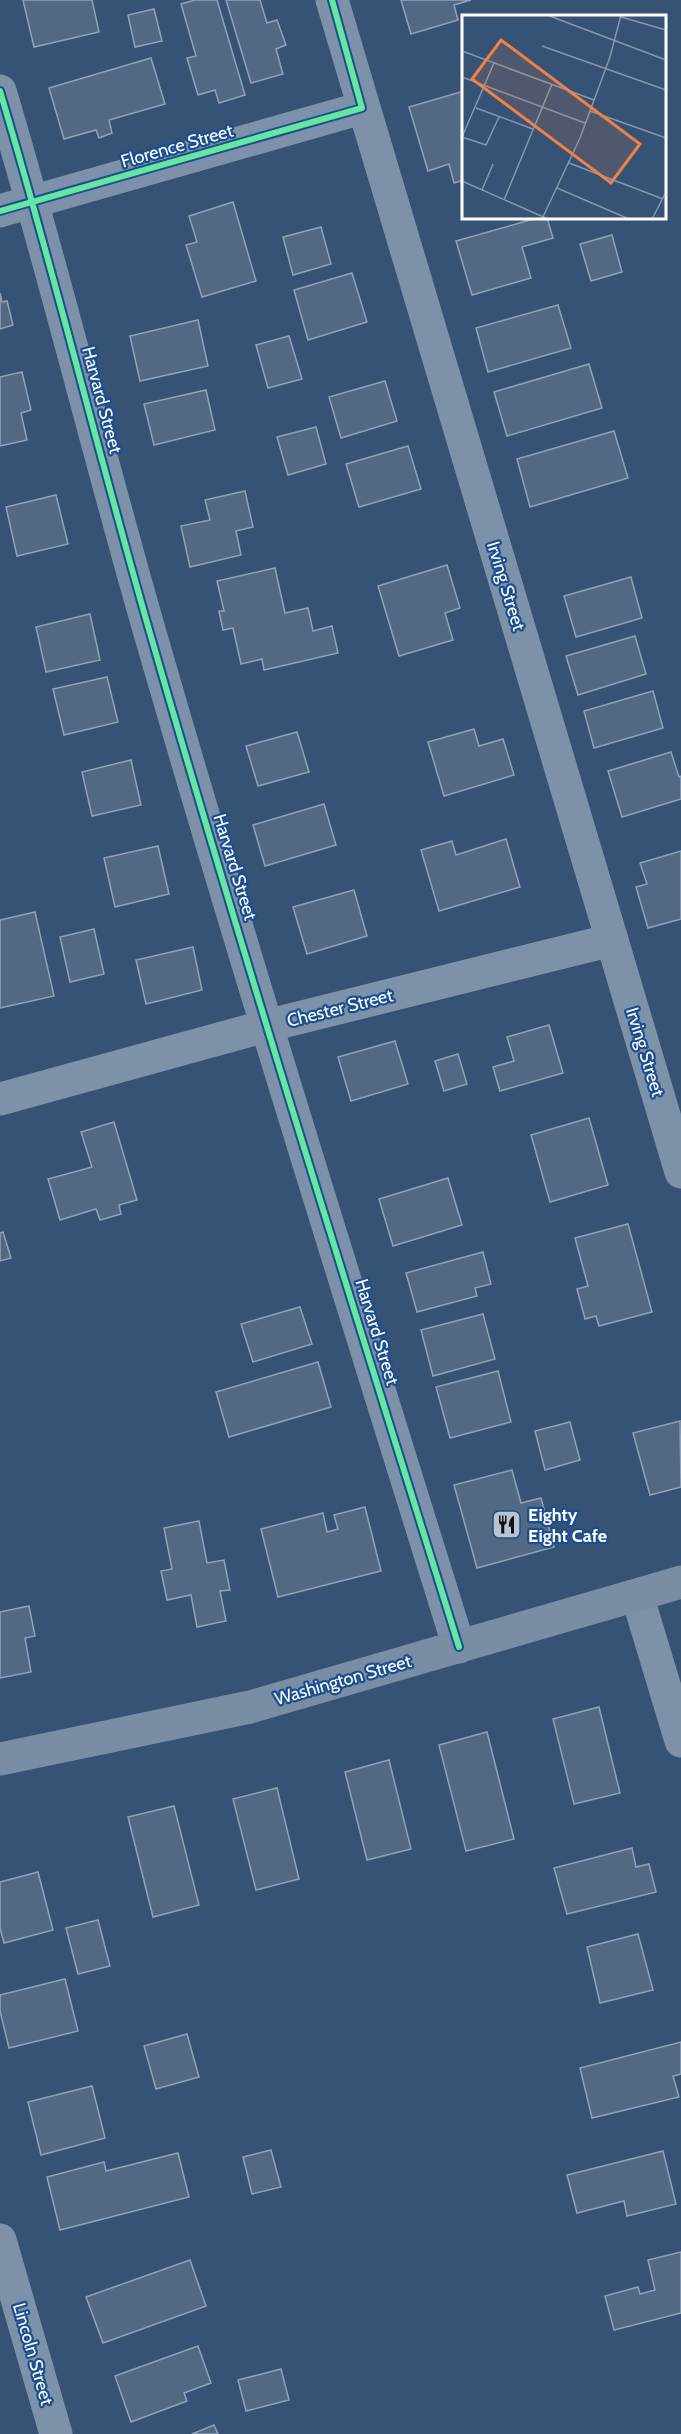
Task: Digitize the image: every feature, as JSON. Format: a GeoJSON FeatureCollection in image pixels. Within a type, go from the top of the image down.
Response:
{"type":"FeatureCollection","features":[{"type":"Feature","properties":{"kind":"main road","name":"Washington Street"},"geometry":{"type":"LineString","coordinates":[[0,1759],[250,1707],[681,1582]]}},
{"type":"Feature","properties":{"kind":"street","name":"Irving Street"},"geometry":{"type":"LineString","coordinates":[[332,0],[362,108],[681,1172]]}},
{"type":"Feature","properties":{"kind":"street","name":"Harvard Street"},"geometry":{"type":"LineString","coordinates":[[0,91],[34,202],[149,629],[266,1026],[459,1647]]}},
{"type":"Feature","properties":{"kind":"street","name":"Florence Street"},"geometry":{"type":"LineString","coordinates":[[0,211],[362,108]]}},
{"type":"Feature","properties":{"kind":"street","name":"Chester Street"},"geometry":{"type":"LineString","coordinates":[[0,1099],[266,1026],[612,940]]}},
{"type":"Feature","properties":{"kind":"street"},"geometry":{"type":"LineString","coordinates":[[638,1595],[681,1741]]}},
{"type":"Feature","properties":{"kind":"street","name":"Lincoln Street"},"geometry":{"type":"LineString","coordinates":[[0,2240],[56,2434]]}},
{"type":"Feature","properties":{"kind":"building"},"geometry":{"type":"Polygon","coordinates":[[[23,0],[92,0],[99,32],[34,47],[23,0]]]}},
{"type":"Feature","properties":{"kind":"building"},"geometry":{"type":"Polygon","coordinates":[[[195,0],[217,0],[245,95],[219,103],[215,90],[198,95],[187,58],[196,56],[181,4],[195,0]]]}},
{"type":"Feature","properties":{"kind":"building"},"geometry":{"type":"Polygon","coordinates":[[[226,0],[260,0],[267,23],[277,20],[286,45],[276,49],[283,74],[251,83],[226,0]]]}},
{"type":"Feature","properties":{"kind":"building"},"geometry":{"type":"Polygon","coordinates":[[[401,0],[471,0],[454,5],[458,20],[411,34],[401,0]]]}},
{"type":"Feature","properties":{"kind":"building"},"geometry":{"type":"Polygon","coordinates":[[[154,9],[162,41],[135,47],[128,15],[154,9]]]}},
{"type":"Feature","properties":{"kind":"building"},"geometry":{"type":"Polygon","coordinates":[[[151,58],[165,104],[109,120],[112,133],[99,138],[96,130],[64,139],[49,88],[151,58]]]}},
{"type":"Feature","properties":{"kind":"building"},"geometry":{"type":"Polygon","coordinates":[[[462,92],[462,181],[454,183],[449,164],[428,171],[409,107],[462,92]]]}},
{"type":"Feature","properties":{"kind":"building"},"geometry":{"type":"Polygon","coordinates":[[[233,202],[256,281],[202,297],[186,245],[197,242],[189,216],[233,202]]]}},
{"type":"Feature","properties":{"kind":"building"},"geometry":{"type":"Polygon","coordinates":[[[533,219],[547,219],[553,238],[522,247],[531,278],[472,295],[456,241],[533,219]]]}},
{"type":"Feature","properties":{"kind":"building"},"geometry":{"type":"Polygon","coordinates":[[[321,227],[331,264],[293,275],[283,237],[321,227]]]}},
{"type":"Feature","properties":{"kind":"building"},"geometry":{"type":"Polygon","coordinates":[[[612,235],[622,272],[591,281],[580,244],[612,235]]]}},
{"type":"Feature","properties":{"kind":"building"},"geometry":{"type":"Polygon","coordinates":[[[352,273],[367,322],[308,340],[294,290],[352,273]]]}},
{"type":"Feature","properties":{"kind":"building"},"geometry":{"type":"Polygon","coordinates":[[[0,293],[2,302],[7,301],[13,325],[0,329],[0,293]]]}},
{"type":"Feature","properties":{"kind":"building"},"geometry":{"type":"Polygon","coordinates":[[[558,305],[571,348],[488,372],[476,328],[558,305]]]}},
{"type":"Feature","properties":{"kind":"building"},"geometry":{"type":"Polygon","coordinates":[[[198,320],[208,366],[140,381],[130,336],[198,320]]]}},
{"type":"Feature","properties":{"kind":"building"},"geometry":{"type":"Polygon","coordinates":[[[289,336],[302,379],[268,388],[256,345],[289,336]]]}},
{"type":"Feature","properties":{"kind":"building"},"geometry":{"type":"Polygon","coordinates":[[[589,364],[602,408],[507,436],[494,392],[589,364]]]}},
{"type":"Feature","properties":{"kind":"building"},"geometry":{"type":"Polygon","coordinates":[[[22,372],[31,410],[21,413],[27,440],[0,446],[0,377],[22,372]]]}},
{"type":"Feature","properties":{"kind":"building"},"geometry":{"type":"Polygon","coordinates":[[[385,381],[397,421],[341,438],[329,397],[385,381]]]}},
{"type":"Feature","properties":{"kind":"building"},"geometry":{"type":"Polygon","coordinates":[[[206,390],[215,430],[154,445],[144,404],[206,390]]]}},
{"type":"Feature","properties":{"kind":"building"},"geometry":{"type":"Polygon","coordinates":[[[316,427],[326,464],[288,475],[277,437],[316,427]]]}},
{"type":"Feature","properties":{"kind":"building"},"geometry":{"type":"Polygon","coordinates":[[[614,431],[628,478],[530,507],[517,459],[614,431]]]}},
{"type":"Feature","properties":{"kind":"building"},"geometry":{"type":"Polygon","coordinates":[[[408,446],[421,489],[359,507],[346,464],[408,446]]]}},
{"type":"Feature","properties":{"kind":"building"},"geometry":{"type":"Polygon","coordinates":[[[245,491],[253,527],[236,531],[241,555],[190,567],[181,526],[210,520],[205,500],[245,491]]]}},
{"type":"Feature","properties":{"kind":"building"},"geometry":{"type":"Polygon","coordinates":[[[56,495],[68,544],[17,556],[6,507],[56,495]]]}},
{"type":"Feature","properties":{"kind":"building"},"geometry":{"type":"Polygon","coordinates":[[[447,565],[460,608],[445,613],[453,640],[399,656],[378,586],[447,565]]]}},
{"type":"Feature","properties":{"kind":"building"},"geometry":{"type":"Polygon","coordinates":[[[275,568],[285,613],[308,608],[313,631],[332,626],[338,653],[264,670],[262,659],[241,664],[233,628],[223,630],[219,611],[224,611],[217,581],[275,568]]]}},
{"type":"Feature","properties":{"kind":"building"},"geometry":{"type":"Polygon","coordinates":[[[631,577],[642,618],[576,637],[564,596],[631,577]]]}},
{"type":"Feature","properties":{"kind":"building"},"geometry":{"type":"Polygon","coordinates":[[[90,614],[100,660],[46,672],[36,627],[90,614]]]}},
{"type":"Feature","properties":{"kind":"building"},"geometry":{"type":"Polygon","coordinates":[[[635,636],[646,674],[578,695],[566,656],[635,636]]]}},
{"type":"Feature","properties":{"kind":"building"},"geometry":{"type":"Polygon","coordinates":[[[107,677],[118,722],[64,735],[53,689],[107,677]]]}},
{"type":"Feature","properties":{"kind":"building"},"geometry":{"type":"Polygon","coordinates":[[[653,691],[663,728],[594,748],[584,711],[653,691]]]}},
{"type":"Feature","properties":{"kind":"building"},"geometry":{"type":"Polygon","coordinates":[[[474,729],[479,746],[503,739],[514,775],[444,796],[428,742],[474,729]]]}},
{"type":"Feature","properties":{"kind":"building"},"geometry":{"type":"Polygon","coordinates":[[[297,732],[309,772],[258,786],[246,746],[297,732]]]}},
{"type":"Feature","properties":{"kind":"building"},"geometry":{"type":"Polygon","coordinates":[[[671,752],[679,777],[681,776],[681,799],[622,817],[608,771],[671,752]]]}},
{"type":"Feature","properties":{"kind":"building"},"geometry":{"type":"Polygon","coordinates":[[[131,760],[141,805],[92,816],[82,772],[131,760]]]}},
{"type":"Feature","properties":{"kind":"building"},"geometry":{"type":"Polygon","coordinates":[[[324,804],[336,845],[265,866],[253,825],[324,804]]]}},
{"type":"Feature","properties":{"kind":"building"},"geometry":{"type":"Polygon","coordinates":[[[506,839],[520,887],[439,911],[421,850],[452,841],[456,855],[506,839]]]}},
{"type":"Feature","properties":{"kind":"building"},"geometry":{"type":"Polygon","coordinates":[[[158,846],[169,894],[115,907],[104,858],[158,846]]]}},
{"type":"Feature","properties":{"kind":"building"},"geometry":{"type":"Polygon","coordinates":[[[681,851],[681,919],[648,928],[636,887],[647,884],[640,863],[681,851]]]}},
{"type":"Feature","properties":{"kind":"building"},"geometry":{"type":"Polygon","coordinates":[[[354,890],[367,936],[307,954],[293,907],[354,890]]]}},
{"type":"Feature","properties":{"kind":"building"},"geometry":{"type":"Polygon","coordinates":[[[35,912],[54,996],[0,1008],[0,920],[35,912]]]}},
{"type":"Feature","properties":{"kind":"building"},"geometry":{"type":"Polygon","coordinates":[[[94,929],[104,974],[70,982],[60,937],[94,929]]]}},
{"type":"Feature","properties":{"kind":"building"},"geometry":{"type":"Polygon","coordinates":[[[193,947],[202,990],[146,1004],[136,960],[193,947]]]}},
{"type":"Feature","properties":{"kind":"building"},"geometry":{"type":"Polygon","coordinates":[[[549,1025],[563,1073],[500,1091],[493,1067],[514,1061],[507,1037],[549,1025]]]}},
{"type":"Feature","properties":{"kind":"building"},"geometry":{"type":"Polygon","coordinates":[[[395,1041],[408,1084],[351,1101],[338,1057],[395,1041]]]}},
{"type":"Feature","properties":{"kind":"building"},"geometry":{"type":"Polygon","coordinates":[[[458,1054],[467,1084],[444,1091],[435,1061],[458,1054]]]}},
{"type":"Feature","properties":{"kind":"building"},"geometry":{"type":"Polygon","coordinates":[[[589,1118],[608,1185],[550,1202],[531,1135],[589,1118]]]}},
{"type":"Feature","properties":{"kind":"building"},"geometry":{"type":"Polygon","coordinates":[[[114,1122],[137,1200],[119,1205],[121,1214],[100,1220],[96,1209],[60,1220],[48,1179],[92,1167],[81,1132],[114,1122]]]}},
{"type":"Feature","properties":{"kind":"building"},"geometry":{"type":"Polygon","coordinates":[[[448,1178],[462,1225],[393,1246],[379,1199],[448,1178]]]}},
{"type":"Feature","properties":{"kind":"building"},"geometry":{"type":"Polygon","coordinates":[[[628,1224],[652,1312],[599,1326],[596,1316],[585,1319],[577,1289],[588,1286],[575,1238],[628,1224]]]}},
{"type":"Feature","properties":{"kind":"building"},"geometry":{"type":"Polygon","coordinates":[[[3,1232],[11,1258],[0,1261],[0,1233],[3,1232]]]}},
{"type":"Feature","properties":{"kind":"building"},"geometry":{"type":"Polygon","coordinates":[[[483,1252],[491,1284],[475,1288],[477,1296],[417,1312],[406,1273],[483,1252]]]}},
{"type":"Feature","properties":{"kind":"building"},"geometry":{"type":"Polygon","coordinates":[[[300,1307],[312,1344],[253,1362],[241,1324],[300,1307]]]}},
{"type":"Feature","properties":{"kind":"building"},"geometry":{"type":"Polygon","coordinates":[[[483,1314],[495,1359],[433,1376],[421,1330],[483,1314]]]}},
{"type":"Feature","properties":{"kind":"building"},"geometry":{"type":"Polygon","coordinates":[[[318,1362],[331,1407],[229,1437],[216,1392],[318,1362]]]}},
{"type":"Feature","properties":{"kind":"building"},"geometry":{"type":"Polygon","coordinates":[[[498,1371],[511,1422],[450,1438],[436,1387],[498,1371]]]}},
{"type":"Feature","properties":{"kind":"building"},"geometry":{"type":"Polygon","coordinates":[[[680,1421],[681,1487],[650,1495],[633,1433],[680,1421]]]}},
{"type":"Feature","properties":{"kind":"building"},"geometry":{"type":"Polygon","coordinates":[[[570,1422],[580,1460],[545,1470],[535,1431],[570,1422]]]}},
{"type":"Feature","properties":{"kind":"building","name":"Eighty Eight Cafe"},"geometry":{"type":"Polygon","coordinates":[[[512,1470],[521,1503],[541,1498],[554,1547],[477,1568],[454,1485],[512,1470]]]}},
{"type":"Feature","properties":{"kind":"building"},"geometry":{"type":"Polygon","coordinates":[[[365,1507],[381,1571],[278,1597],[261,1529],[323,1513],[327,1532],[338,1529],[334,1515],[365,1507]]]}},
{"type":"Feature","properties":{"kind":"building"},"geometry":{"type":"Polygon","coordinates":[[[199,1521],[207,1563],[224,1560],[230,1590],[220,1591],[226,1621],[197,1627],[191,1595],[167,1600],[161,1571],[172,1569],[164,1528],[199,1521]]]}},
{"type":"Feature","properties":{"kind":"building"},"geometry":{"type":"Polygon","coordinates":[[[29,1606],[35,1636],[25,1638],[31,1672],[0,1678],[0,1612],[29,1606]]]}},
{"type":"Feature","properties":{"kind":"building"},"geometry":{"type":"Polygon","coordinates":[[[599,1707],[620,1793],[574,1804],[553,1719],[599,1707]]]}},
{"type":"Feature","properties":{"kind":"building"},"geometry":{"type":"Polygon","coordinates":[[[487,1732],[514,1839],[466,1851],[439,1745],[487,1732]]]}},
{"type":"Feature","properties":{"kind":"building"},"geometry":{"type":"Polygon","coordinates":[[[389,1760],[411,1849],[367,1860],[345,1772],[389,1760]]]}},
{"type":"Feature","properties":{"kind":"building"},"geometry":{"type":"Polygon","coordinates":[[[277,1788],[299,1879],[256,1890],[233,1799],[277,1788]]]}},
{"type":"Feature","properties":{"kind":"building"},"geometry":{"type":"Polygon","coordinates":[[[174,1806],[199,1905],[153,1917],[128,1817],[174,1806]]]}},
{"type":"Feature","properties":{"kind":"building"},"geometry":{"type":"Polygon","coordinates":[[[632,1848],[636,1867],[649,1864],[656,1892],[567,1914],[554,1868],[632,1848]]]}},
{"type":"Feature","properties":{"kind":"building"},"geometry":{"type":"Polygon","coordinates":[[[38,1872],[53,1930],[4,1943],[0,1928],[0,1882],[38,1872]]]}},
{"type":"Feature","properties":{"kind":"building"},"geometry":{"type":"Polygon","coordinates":[[[98,1920],[110,1966],[78,1974],[66,1928],[98,1920]]]}},
{"type":"Feature","properties":{"kind":"building"},"geometry":{"type":"Polygon","coordinates":[[[638,1934],[653,1990],[600,2003],[587,1947],[638,1934]]]}},
{"type":"Feature","properties":{"kind":"building"},"geometry":{"type":"Polygon","coordinates":[[[65,1979],[78,2031],[9,2048],[0,2011],[0,1995],[65,1979]]]}},
{"type":"Feature","properties":{"kind":"building"},"geometry":{"type":"Polygon","coordinates":[[[187,2034],[199,2077],[156,2089],[144,2046],[187,2034]]]}},
{"type":"Feature","properties":{"kind":"building"},"geometry":{"type":"Polygon","coordinates":[[[681,2042],[681,2074],[673,2076],[679,2097],[592,2118],[580,2068],[681,2042]]]}},
{"type":"Feature","properties":{"kind":"building"},"geometry":{"type":"Polygon","coordinates":[[[92,2086],[105,2138],[41,2155],[28,2102],[92,2086]]]}},
{"type":"Feature","properties":{"kind":"building"},"geometry":{"type":"Polygon","coordinates":[[[271,2150],[281,2187],[252,2194],[243,2157],[271,2150]]]}},
{"type":"Feature","properties":{"kind":"building"},"geometry":{"type":"Polygon","coordinates":[[[663,2151],[676,2204],[627,2216],[624,2201],[577,2213],[567,2175],[663,2151]]]}},
{"type":"Feature","properties":{"kind":"building"},"geometry":{"type":"Polygon","coordinates":[[[178,2153],[189,2197],[60,2230],[47,2177],[104,2162],[106,2171],[178,2153]]]}},
{"type":"Feature","properties":{"kind":"building"},"geometry":{"type":"Polygon","coordinates":[[[681,2252],[681,2313],[614,2330],[605,2296],[638,2287],[640,2294],[655,2290],[648,2260],[681,2252]]]}},
{"type":"Feature","properties":{"kind":"building"},"geometry":{"type":"Polygon","coordinates":[[[190,2260],[206,2306],[103,2343],[86,2297],[190,2260]]]}},
{"type":"Feature","properties":{"kind":"building"},"geometry":{"type":"Polygon","coordinates":[[[198,2346],[211,2383],[184,2393],[187,2401],[131,2422],[115,2376],[198,2346]]]}},
{"type":"Feature","properties":{"kind":"building"},"geometry":{"type":"Polygon","coordinates":[[[281,2369],[289,2400],[246,2411],[238,2380],[281,2369]]]}},
{"type":"Feature","properties":{"kind":"building"},"geometry":{"type":"Polygon","coordinates":[[[214,2425],[218,2434],[192,2434],[214,2425]]]}},
{"type":"Feature","properties":{"kind":"cycle path"},"geometry":{"type":"LineString","coordinates":[[0,211],[362,108],[332,0]]}},
{"type":"Feature","properties":{"kind":"cycle path"},"geometry":{"type":"LineString","coordinates":[[0,91],[187,760],[459,1647]]}},
{"type":"Feature","properties":{"kind":"place","name":"Eighty Eight Cafe"},"geometry":{"type":"Point","coordinates":[507,1525]}}]}
